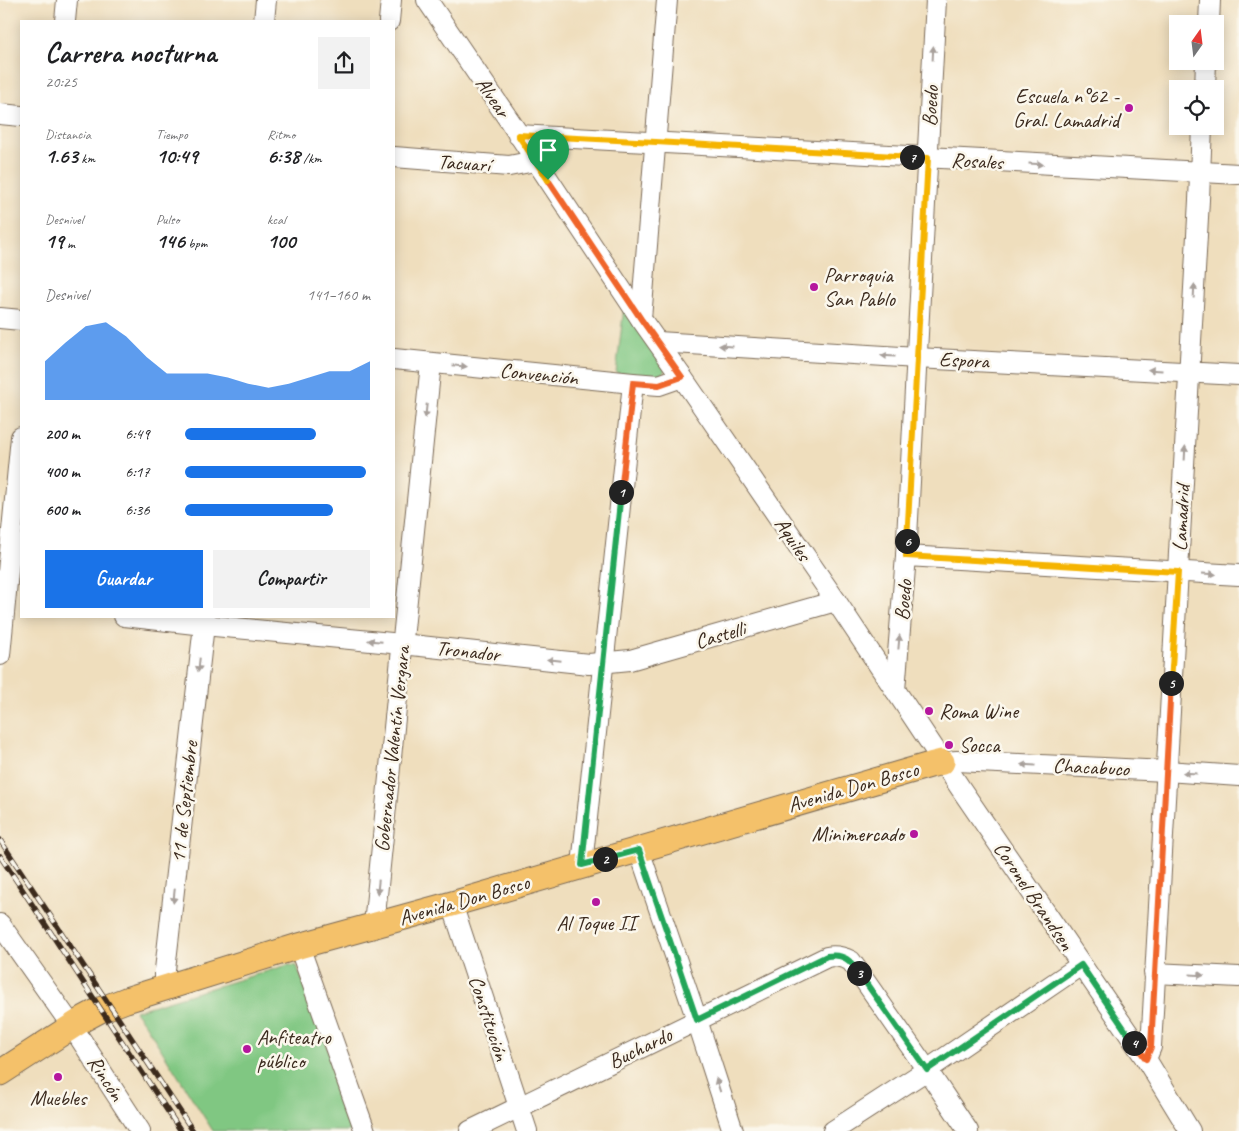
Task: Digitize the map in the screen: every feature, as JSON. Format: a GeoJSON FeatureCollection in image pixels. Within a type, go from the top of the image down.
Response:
{"type":"FeatureCollection","features":[{"type":"Feature","properties":{"kind":"main road","name":"Avenida Don Bosco"},"geometry":{"type":"LineString","coordinates":[[0,1073],[85,1018],[110,1006],[299,946],[452,904],[942,762]]}},
{"type":"Feature","properties":{"kind":"street"},"geometry":{"type":"LineString","coordinates":[[65,20],[67,0]]}},
{"type":"Feature","properties":{"kind":"street"},"geometry":{"type":"LineString","coordinates":[[264,20],[266,0]]}},
{"type":"Feature","properties":{"kind":"street"},"geometry":{"type":"LineString","coordinates":[[390,20],[391,0]]}},
{"type":"Feature","properties":{"kind":"street","name":"Alvear"},"geometry":{"type":"LineString","coordinates":[[427,0],[641,319]]}},
{"type":"Feature","properties":{"kind":"street"},"geometry":{"type":"LineString","coordinates":[[641,319],[667,0]]}},
{"type":"Feature","properties":{"kind":"street","name":"Boedo"},"geometry":{"type":"LineString","coordinates":[[895,690],[906,556],[936,0]]}},
{"type":"Feature","properties":{"kind":"street"},"geometry":{"type":"LineString","coordinates":[[1209,15],[1210,0]]}},
{"type":"Feature","properties":{"kind":"street"},"geometry":{"type":"LineString","coordinates":[[0,114],[20,116]]}},
{"type":"Feature","properties":{"kind":"street"},"geometry":{"type":"LineString","coordinates":[[518,135],[656,142]]}},
{"type":"Feature","properties":{"kind":"street","name":"Lamadrid"},"geometry":{"type":"LineString","coordinates":[[1146,1059],[1151,1047],[1202,135]]}},
{"type":"Feature","properties":{"kind":"street","name":"Rosales"},"geometry":{"type":"LineString","coordinates":[[656,142],[1239,174]]}},
{"type":"Feature","properties":{"kind":"street","name":"Tacuarí"},"geometry":{"type":"LineString","coordinates":[[395,157],[509,166],[535,161]]}},
{"type":"Feature","properties":{"kind":"street"},"geometry":{"type":"LineString","coordinates":[[0,318],[20,320]]}},
{"type":"Feature","properties":{"kind":"street","name":"Aquiles"},"geometry":{"type":"LineString","coordinates":[[641,319],[836,601],[942,762]]}},
{"type":"Feature","properties":{"kind":"street","name":"Espora"},"geometry":{"type":"LineString","coordinates":[[658,342],[1239,375]]}},
{"type":"Feature","properties":{"kind":"street","name":"Convención"},"geometry":{"type":"LineString","coordinates":[[395,359],[659,385],[682,377]]}},
{"type":"Feature","properties":{"kind":"street","name":"Gobernador Valentín Vergara"},"geometry":{"type":"LineString","coordinates":[[374,925],[431,363]]}},
{"type":"Feature","properties":{"kind":"street"},"geometry":{"type":"LineString","coordinates":[[582,865],[633,383]]}},
{"type":"Feature","properties":{"kind":"street"},"geometry":{"type":"LineString","coordinates":[[0,655],[9,603],[20,451]]}},
{"type":"Feature","properties":{"kind":"street"},"geometry":{"type":"LineString","coordinates":[[906,556],[1239,575]]}},
{"type":"Feature","properties":{"kind":"street","name":"Castelli"},"geometry":{"type":"LineString","coordinates":[[603,663],[630,660],[836,601]]}},
{"type":"Feature","properties":{"kind":"street","name":"Tronador"},"geometry":{"type":"LineString","coordinates":[[156,618],[204,621],[590,664],[603,663]]}},
{"type":"Feature","properties":{"kind":"street","name":"11 de Septiembre"},"geometry":{"type":"LineString","coordinates":[[165,988],[165,970],[204,621]]}},
{"type":"Feature","properties":{"kind":"street","name":"Chacabuco"},"geometry":{"type":"LineString","coordinates":[[942,762],[957,761],[1239,776]]}},
{"type":"Feature","properties":{"kind":"street","name":"Coronel Brandsen"},"geometry":{"type":"LineString","coordinates":[[942,762],[1146,1059],[1190,1131]]}},
{"type":"Feature","properties":{"kind":"street"},"geometry":{"type":"LineString","coordinates":[[639,850],[733,1131]]}},
{"type":"Feature","properties":{"kind":"street","name":"Constitución"},"geometry":{"type":"LineString","coordinates":[[452,904],[527,1131]]}},
{"type":"Feature","properties":{"kind":"street","name":"Rincón"},"geometry":{"type":"LineString","coordinates":[[0,924],[72,1026],[140,1131]]}},
{"type":"Feature","properties":{"kind":"street"},"geometry":{"type":"LineString","coordinates":[[299,946],[365,1131]]}},
{"type":"Feature","properties":{"kind":"street","name":"Buchardo"},"geometry":{"type":"LineString","coordinates":[[470,1131],[827,956],[833,955],[851,961],[927,1070]]}},
{"type":"Feature","properties":{"kind":"street"},"geometry":{"type":"LineString","coordinates":[[833,1131],[927,1070],[1081,965]]}},
{"type":"Feature","properties":{"kind":"street"},"geometry":{"type":"LineString","coordinates":[[1154,972],[1239,977]]}},
{"type":"Feature","properties":{"kind":"street"},"geometry":{"type":"LineString","coordinates":[[927,1070],[968,1131]]}},
{"type":"Feature","properties":{"kind":"green space"},"geometry":{"type":"Polygon","coordinates":[[[624,307],[665,370],[658,377],[616,373],[624,307]]]}},
{"type":"Feature","properties":{"kind":"green space"},"geometry":{"type":"Polygon","coordinates":[[[288,965],[297,966],[359,1131],[213,1131],[135,1011],[288,965]]]}},
{"type":"Feature","properties":{"kind":"railway"},"geometry":{"type":"LineString","coordinates":[[0,840],[193,1131]]}},
{"type":"Feature","properties":{"kind":"railway"},"geometry":{"type":"LineString","coordinates":[[0,856],[181,1131]]}},
{"type":"Feature","properties":{"kind":"place","name":"Escuela n°62 - Gral. Lamadrid"},"geometry":{"type":"Point","coordinates":[1129,108]}},
{"type":"Feature","properties":{"kind":"place","name":"Parroquia San Pablo"},"geometry":{"type":"Point","coordinates":[814,287]}},
{"type":"Feature","properties":{"kind":"place","name":"Roma Wine"},"geometry":{"type":"Point","coordinates":[929,711]}},
{"type":"Feature","properties":{"kind":"place","name":"Socca"},"geometry":{"type":"Point","coordinates":[949,745]}},
{"type":"Feature","properties":{"kind":"place","name":"Minimercado"},"geometry":{"type":"Point","coordinates":[914,834]}},
{"type":"Feature","properties":{"kind":"place","name":"Al Toque II"},"geometry":{"type":"Point","coordinates":[596,902]}},
{"type":"Feature","properties":{"kind":"place","name":"Anfiteatro público"},"geometry":{"type":"Point","coordinates":[247,1049]}},
{"type":"Feature","properties":{"kind":"place","name":"Muebles"},"geometry":{"type":"Point","coordinates":[58,1077]}},
{"type":"Feature","properties":{"kind":"route"},"geometry":{"type":"LineString","coordinates":[[518,135],[928,158],[906,556],[1178,572],[1151,1047],[1146,1059],[1081,965],[927,1070],[851,961],[838,956],[827,956],[697,1020],[639,850],[582,865],[633,383],[659,385],[682,377],[548,180],[518,135]]}}]}
